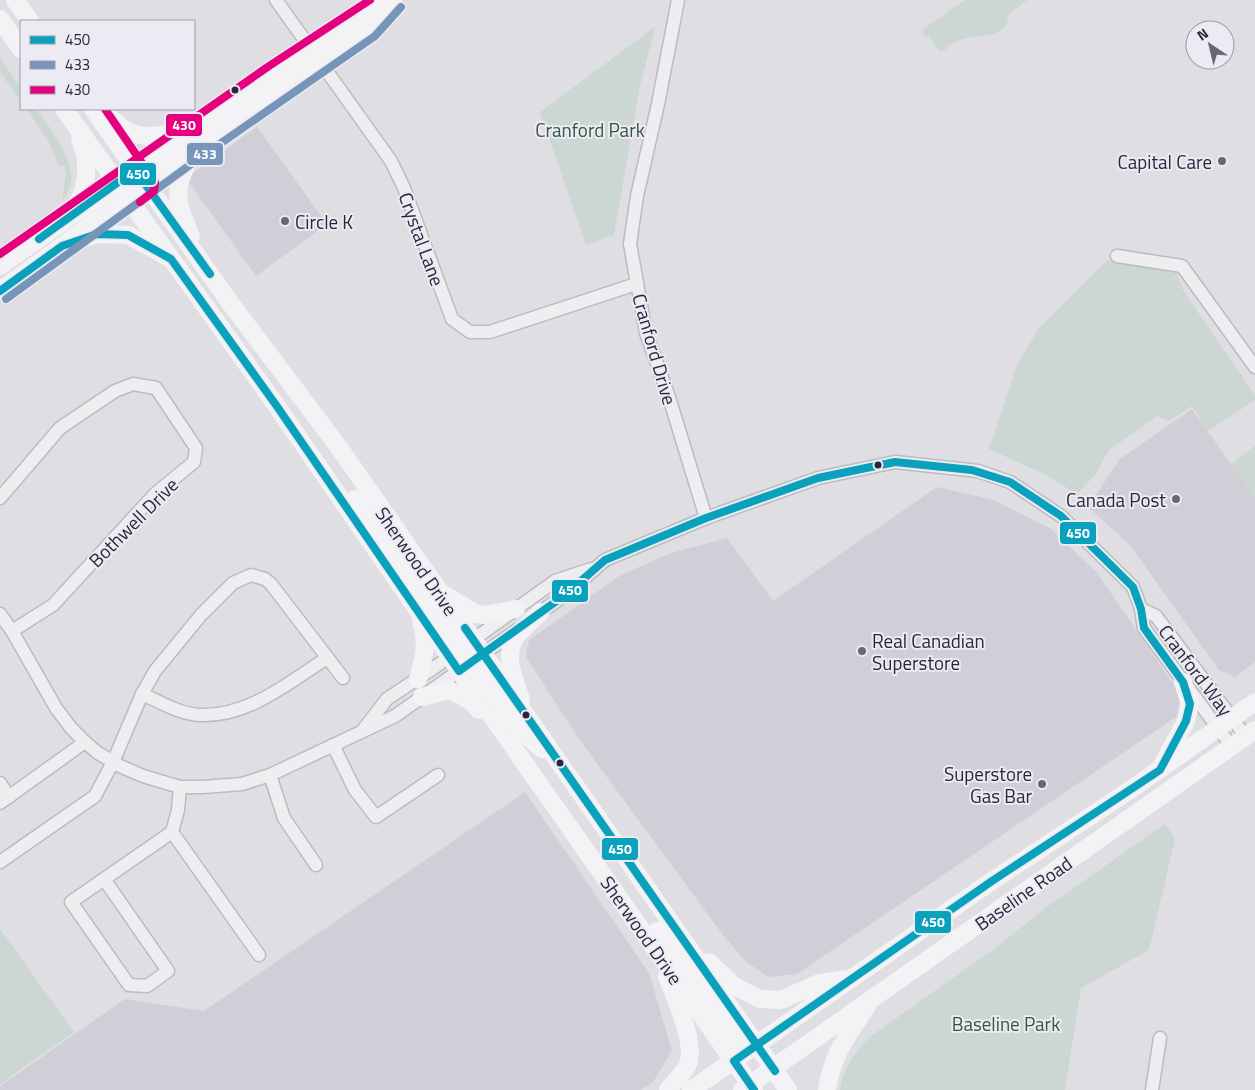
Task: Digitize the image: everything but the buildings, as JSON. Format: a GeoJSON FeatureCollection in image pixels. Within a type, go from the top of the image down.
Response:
{"type":"FeatureCollection","features":[{"type":"Feature","properties":{"kind":"main road"},"geometry":{"type":"LineString","coordinates":[[15,0],[29,20]]}},
{"type":"Feature","properties":{"kind":"main road"},"geometry":{"type":"LineString","coordinates":[[0,266],[196,128],[316,56],[369,28],[391,0]]}},
{"type":"Feature","properties":{"kind":"main road"},"geometry":{"type":"LineString","coordinates":[[0,19],[20,47]]}},
{"type":"Feature","properties":{"kind":"main road"},"geometry":{"type":"LineString","coordinates":[[0,291],[196,149],[316,56]]}},
{"type":"Feature","properties":{"kind":"main road","name":"Sherwood Drive"},"geometry":{"type":"LineString","coordinates":[[94,110],[242,320],[340,449],[437,590],[494,719],[734,1061],[749,1088]]}},
{"type":"Feature","properties":{"kind":"main road"},"geometry":{"type":"LineString","coordinates":[[100,110],[123,128],[149,137],[196,128]]}},
{"type":"Feature","properties":{"kind":"main road"},"geometry":{"type":"LineString","coordinates":[[68,114],[85,150],[85,186],[80,200],[68,219]]}},
{"type":"Feature","properties":{"kind":"main road","name":"Sherwood Drive"},"geometry":{"type":"LineString","coordinates":[[68,114],[309,452],[399,582],[466,656],[527,716],[682,937],[752,1048],[772,1067],[788,1090]]}},
{"type":"Feature","properties":{"kind":"main road"},"geometry":{"type":"LineString","coordinates":[[196,149],[185,168],[178,194],[179,203],[199,258]]}},
{"type":"Feature","properties":{"kind":"main road"},"geometry":{"type":"LineString","coordinates":[[62,246],[96,234],[128,235],[171,259]]}},
{"type":"Feature","properties":{"kind":"main road"},"geometry":{"type":"LineString","coordinates":[[309,452],[360,504],[466,656],[522,732],[562,766]]}},
{"type":"Feature","properties":{"kind":"main road"},"geometry":{"type":"LineString","coordinates":[[399,582],[421,622],[426,641],[425,655],[418,679]]}},
{"type":"Feature","properties":{"kind":"main road"},"geometry":{"type":"LineString","coordinates":[[437,590],[476,614],[516,610]]}},
{"type":"Feature","properties":{"kind":"main road"},"geometry":{"type":"LineString","coordinates":[[527,716],[510,660],[511,646],[517,635],[541,612]]}},
{"type":"Feature","properties":{"kind":"main road"},"geometry":{"type":"LineString","coordinates":[[1160,770],[1186,721],[1190,704],[1183,682]]}},
{"type":"Feature","properties":{"kind":"main road"},"geometry":{"type":"LineString","coordinates":[[422,697],[449,690],[471,701],[484,715],[494,719]]}},
{"type":"Feature","properties":{"kind":"main road","name":"Baseline Road"},"geometry":{"type":"LineString","coordinates":[[691,1090],[992,881],[1160,770],[1255,702]]}},
{"type":"Feature","properties":{"kind":"main road","name":"Baseline Road"},"geometry":{"type":"LineString","coordinates":[[749,1088],[772,1067],[1244,738]]}},
{"type":"Feature","properties":{"kind":"main road"},"geometry":{"type":"LineString","coordinates":[[611,885],[654,928],[752,1048]]}},
{"type":"Feature","properties":{"kind":"main road"},"geometry":{"type":"LineString","coordinates":[[682,937],[734,986],[760,999],[780,1000],[818,982],[849,980]]}},
{"type":"Feature","properties":{"kind":"main road"},"geometry":{"type":"LineString","coordinates":[[657,951],[683,1020],[691,1052],[688,1065],[668,1090]]}},
{"type":"Feature","properties":{"kind":"main road"},"geometry":{"type":"LineString","coordinates":[[826,1090],[829,1072],[838,1050],[872,998]]}},
{"type":"Feature","properties":{"kind":"street","name":"Crystal Lane"},"geometry":{"type":"LineString","coordinates":[[276,0],[391,161],[404,188],[452,319],[470,332],[490,332],[636,284]]}},
{"type":"Feature","properties":{"kind":"street","name":"Cranford Drive"},"geometry":{"type":"LineString","coordinates":[[678,0],[658,104],[637,196],[630,244],[646,333],[668,394],[706,518]]}},
{"type":"Feature","properties":{"kind":"street"},"geometry":{"type":"LineString","coordinates":[[1117,256],[1182,266],[1255,366]]}},
{"type":"Feature","properties":{"kind":"street","name":"Bothwell Drive"},"geometry":{"type":"LineString","coordinates":[[0,498],[60,428],[115,391],[133,384],[156,388],[196,448],[194,462],[155,494],[54,605],[12,631]]}},
{"type":"Feature","properties":{"kind":"street","name":"Cranford Way"},"geometry":{"type":"LineString","coordinates":[[466,656],[541,612],[565,595],[605,560],[706,518],[818,478],[895,462],[978,471],[1010,482],[1061,516],[1133,587],[1141,609],[1144,628],[1183,682],[1225,723],[1244,738]]}},
{"type":"Feature","properties":{"kind":"street","name":"Cranford Way"},"geometry":{"type":"LineString","coordinates":[[466,656],[516,610],[555,582],[597,567]]}},
{"type":"Feature","properties":{"kind":"street"},"geometry":{"type":"LineString","coordinates":[[0,862],[95,796],[113,762],[142,694],[154,672],[201,615],[233,583],[251,575],[265,579],[271,584],[343,678]]}},
{"type":"Feature","properties":{"kind":"street","name":"Cranford Way"},"geometry":{"type":"LineString","coordinates":[[1141,609],[1156,616],[1225,723]]}},
{"type":"Feature","properties":{"kind":"street"},"geometry":{"type":"LineString","coordinates":[[0,614],[12,631],[56,708],[71,728],[85,742],[113,762],[143,776],[180,787],[242,784],[270,774],[362,732],[394,716],[422,697],[466,656]]}},
{"type":"Feature","properties":{"kind":"street"},"geometry":{"type":"LineString","coordinates":[[362,732],[387,699],[418,679],[466,656]]}},
{"type":"Feature","properties":{"kind":"street"},"geometry":{"type":"LineString","coordinates":[[142,694],[174,708],[198,715],[230,713],[266,698],[327,658]]}},
{"type":"Feature","properties":{"kind":"street"},"geometry":{"type":"LineString","coordinates":[[0,783],[5,800],[85,742]]}},
{"type":"Feature","properties":{"kind":"street"},"geometry":{"type":"LineString","coordinates":[[333,745],[355,790],[376,817],[438,775]]}},
{"type":"Feature","properties":{"kind":"street"},"geometry":{"type":"LineString","coordinates":[[270,774],[284,818],[316,865]]}},
{"type":"Feature","properties":{"kind":"street"},"geometry":{"type":"LineString","coordinates":[[104,879],[168,971],[147,986],[129,985],[71,902],[104,879],[172,832],[178,810],[180,787]]}},
{"type":"Feature","properties":{"kind":"street"},"geometry":{"type":"LineString","coordinates":[[172,832],[259,955]]}},
{"type":"Feature","properties":{"kind":"street"},"geometry":{"type":"LineString","coordinates":[[1152,1090],[1160,1038]]}},
{"type":"Feature","properties":{"kind":"shaded area"},"geometry":{"type":"Polygon","coordinates":[[[257,127],[327,224],[256,276],[186,178],[257,127]]]}},
{"type":"Feature","properties":{"kind":"shaded area"},"geometry":{"type":"Polygon","coordinates":[[[1192,409],[1255,498],[1255,662],[1235,677],[1219,670],[1130,545],[1088,507],[1120,459],[1192,409]]]}},
{"type":"Feature","properties":{"kind":"shaded area"},"geometry":{"type":"Polygon","coordinates":[[[937,487],[994,500],[1051,529],[1097,573],[1181,695],[1176,717],[797,974],[768,977],[745,961],[723,935],[579,739],[526,657],[529,640],[621,575],[671,553],[727,538],[773,601],[937,487]]]}},
{"type":"Feature","properties":{"kind":"shaded area"},"geometry":{"type":"Polygon","coordinates":[[[525,792],[649,973],[672,1051],[653,1082],[641,1090],[0,1090],[0,1086],[125,999],[204,1011],[525,792]]]}},
{"type":"Feature","properties":{"kind":"green space"},"geometry":{"type":"Polygon","coordinates":[[[965,0],[1027,0],[1008,15],[1007,25],[998,32],[960,40],[954,42],[944,51],[939,51],[929,36],[926,37],[922,33],[925,28],[965,0]]]}},
{"type":"Feature","properties":{"kind":"green space","name":"Cranford Park"},"geometry":{"type":"Polygon","coordinates":[[[655,27],[640,85],[614,235],[586,245],[540,112],[655,27]]]}},
{"type":"Feature","properties":{"kind":"green space"},"geometry":{"type":"Polygon","coordinates":[[[0,58],[20,87],[20,100],[0,72],[0,58]]]}},
{"type":"Feature","properties":{"kind":"green space"},"geometry":{"type":"Polygon","coordinates":[[[28,110],[37,110],[61,146],[66,157],[72,178],[67,194],[62,200],[66,172],[64,165],[59,166],[49,142],[28,110]]]}},
{"type":"Feature","properties":{"kind":"green space"},"geometry":{"type":"Polygon","coordinates":[[[1107,260],[1160,267],[1176,272],[1184,292],[1255,395],[1255,400],[1208,431],[1192,406],[1169,421],[1157,416],[1109,450],[1095,475],[1077,494],[1044,474],[989,449],[1017,365],[1039,328],[1107,260]]]}},
{"type":"Feature","properties":{"kind":"green space"},"geometry":{"type":"Polygon","coordinates":[[[1255,446],[1255,498],[1231,464],[1255,446]]]}},
{"type":"Feature","properties":{"kind":"green space","name":"Baseline Park"},"geometry":{"type":"Polygon","coordinates":[[[1165,824],[1175,839],[1149,950],[1081,988],[1065,1090],[840,1090],[841,1082],[851,1060],[871,1036],[998,946],[1048,906],[1165,824]]]}},
{"type":"Feature","properties":{"kind":"green space"},"geometry":{"type":"Polygon","coordinates":[[[0,929],[74,1032],[0,1084],[0,929]]]}},
{"type":"Feature","properties":{"kind":"transit line","name":"430"},"geometry":{"type":"LineString","coordinates":[[0,254],[269,66],[370,0]]}},
{"type":"Feature","properties":{"kind":"transit line","name":"433"},"geometry":{"type":"LineString","coordinates":[[6,299],[201,157],[375,36],[401,7]]}},
{"type":"Feature","properties":{"kind":"transit line","name":"430"},"geometry":{"type":"LineString","coordinates":[[106,110],[155,182],[154,191],[140,202]]}},
{"type":"Feature","properties":{"kind":"transit line","name":"450"},"geometry":{"type":"LineString","coordinates":[[39,239],[135,170],[210,274]]}},
{"type":"Feature","properties":{"kind":"transit line","name":"450"},"geometry":{"type":"LineString","coordinates":[[0,291],[62,246],[97,234],[128,235],[171,259],[276,405],[459,671],[565,595],[605,560],[706,518],[818,478],[895,462],[972,470],[1010,482],[1061,516],[1133,587],[1141,609],[1144,628],[1183,682],[1190,704],[1186,721],[1160,770],[992,881],[734,1061],[754,1090]]}},
{"type":"Feature","properties":{"kind":"transit line","name":"450"},"geometry":{"type":"LineString","coordinates":[[465,628],[775,1071]]}},
{"type":"Feature","properties":{"kind":"place","name":"Capital Care"},"geometry":{"type":"Point","coordinates":[1222,161]}},
{"type":"Feature","properties":{"kind":"place","name":"Circle K"},"geometry":{"type":"Point","coordinates":[285,221]}},
{"type":"Feature","properties":{"kind":"place","name":"Canada Post"},"geometry":{"type":"Point","coordinates":[1176,499]}},
{"type":"Feature","properties":{"kind":"place","name":"Real Canadian Superstore"},"geometry":{"type":"Point","coordinates":[862,651]}},
{"type":"Feature","properties":{"kind":"place","name":"Superstore Gas Bar"},"geometry":{"type":"Point","coordinates":[1042,784]}}]}
